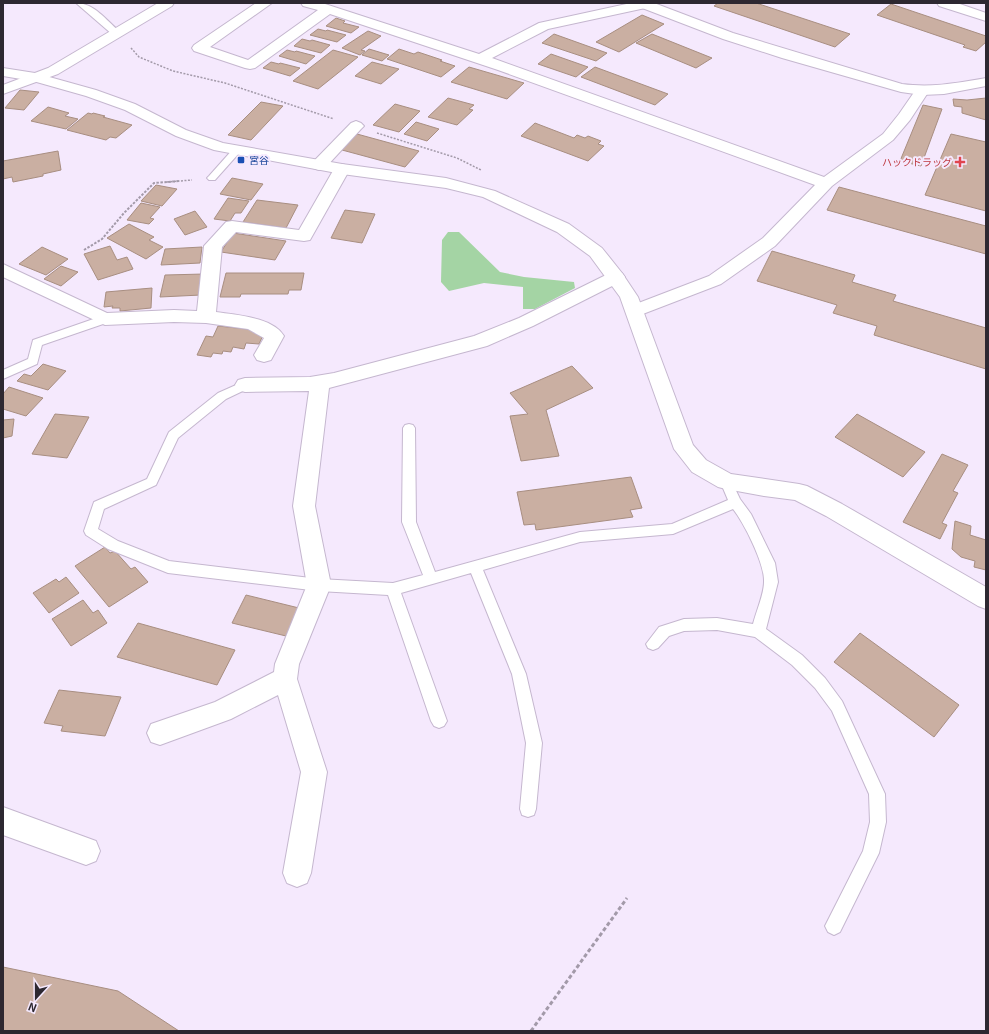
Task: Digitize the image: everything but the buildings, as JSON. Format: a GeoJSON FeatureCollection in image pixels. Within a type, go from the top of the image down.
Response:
{"type":"FeatureCollection","features":[{"type":"Feature","properties":{"kind":"street"},"geometry":{"type":"LineString","coordinates":[[3,90],[53,71],[167,3]]}},
{"type":"Feature","properties":{"kind":"street"},"geometry":{"type":"LineString","coordinates":[[265,3],[199,48],[250,65],[328,9]]}},
{"type":"Feature","properties":{"kind":"street"},"geometry":{"type":"LineString","coordinates":[[308,3],[479,59],[826,183]]}},
{"type":"Feature","properties":{"kind":"street"},"geometry":{"type":"LineString","coordinates":[[479,59],[544,26],[645,3],[728,36],[787,55],[901,88],[922,91],[944,90],[986,82]]}},
{"type":"Feature","properties":{"kind":"street"},"geometry":{"type":"LineString","coordinates":[[944,3],[986,17]]}},
{"type":"Feature","properties":{"kind":"street"},"geometry":{"type":"LineString","coordinates":[[3,72],[35,77],[91,93],[130,107],[181,133],[220,147],[342,169],[446,183],[489,194],[563,228],[596,252],[616,277],[629,297],[684,449],[699,466],[726,481],[764,488],[799,492],[834,510],[986,599]]}},
{"type":"Feature","properties":{"kind":"street"},"geometry":{"type":"LineString","coordinates":[[635,311],[715,280],[769,242],[826,183],[888,137],[905,117],[922,91]]}},
{"type":"Feature","properties":{"kind":"street"},"geometry":{"type":"LineString","coordinates":[[319,165],[356,126]]}},
{"type":"Feature","properties":{"kind":"street"},"geometry":{"type":"LineString","coordinates":[[206,317],[214,246],[232,226],[304,236],[342,169]]}},
{"type":"Feature","properties":{"kind":"street"},"geometry":{"type":"LineString","coordinates":[[3,270],[105,319],[174,316],[206,317],[252,323],[275,336],[264,355]]}},
{"type":"Feature","properties":{"kind":"street"},"geometry":{"type":"LineString","coordinates":[[245,385],[320,382],[480,341],[526,322],[616,277]]}},
{"type":"Feature","properties":{"kind":"street"},"geometry":{"type":"LineString","coordinates":[[297,873],[314,772],[285,679],[287,664],[319,585],[304,506],[320,382]]}},
{"type":"Feature","properties":{"kind":"street"},"geometry":{"type":"LineString","coordinates":[[160,733],[222,711],[285,679]]}},
{"type":"Feature","properties":{"kind":"street"},"geometry":{"type":"LineString","coordinates":[[3,821],[86,851]]}},
{"type":"Feature","properties":{"kind":"lane"},"geometry":{"type":"LineString","coordinates":[[80,3],[93,12],[116,33]]}},
{"type":"Feature","properties":{"kind":"lane"},"geometry":{"type":"LineString","coordinates":[[212,178],[237,150]]}},
{"type":"Feature","properties":{"kind":"lane"},"geometry":{"type":"LineString","coordinates":[[3,375],[34,362],[37,343],[105,319]]}},
{"type":"Feature","properties":{"kind":"lane"},"geometry":{"type":"LineString","coordinates":[[245,385],[222,396],[173,435],[152,482],[99,506],[91,530],[113,545],[168,567],[319,585],[393,589],[580,538],[673,529],[735,502]]}},
{"type":"Feature","properties":{"kind":"lane"},"geometry":{"type":"LineString","coordinates":[[409,428],[409,522],[431,578]]}},
{"type":"Feature","properties":{"kind":"lane"},"geometry":{"type":"LineString","coordinates":[[726,481],[735,502],[745,514],[768,563],[771,582],[758,631]]}},
{"type":"Feature","properties":{"kind":"lane"},"geometry":{"type":"LineString","coordinates":[[475,566],[519,674],[534,743],[528,809]]}},
{"type":"Feature","properties":{"kind":"lane"},"geometry":{"type":"LineString","coordinates":[[393,589],[438,721]]}},
{"type":"Feature","properties":{"kind":"lane"},"geometry":{"type":"LineString","coordinates":[[653,644],[664,631],[684,625],[717,624],[758,631],[797,660],[820,683],[837,706],[877,794],[878,822],[871,853],[834,926]]}},
{"type":"Feature","properties":{"kind":"path"},"geometry":{"type":"LineString","coordinates":[[116,33],[139,57],[173,71],[225,83],[457,158],[493,175],[495,185],[489,194]]}},
{"type":"Feature","properties":{"kind":"path"},"geometry":{"type":"LineString","coordinates":[[84,250],[102,239],[124,213],[154,183],[212,178]]}},
{"type":"Feature","properties":{"kind":"path"},"geometry":{"type":"LineString","coordinates":[[531,1031],[627,898]]}},
{"type":"Feature","properties":{"kind":"green space"},"geometry":{"type":"Polygon","coordinates":[[[448,232],[459,232],[500,272],[524,277],[574,282],[575,288],[535,309],[523,309],[523,287],[484,283],[449,291],[441,282],[442,240],[448,232]]]}},
{"type":"Feature","properties":{"kind":"place","name":"宮谷"},"geometry":{"type":"Point","coordinates":[241,160]}},
{"type":"Feature","properties":{"kind":"place","name":"ハックドラッグ"},"geometry":{"type":"Point","coordinates":[960,162]}}]}
